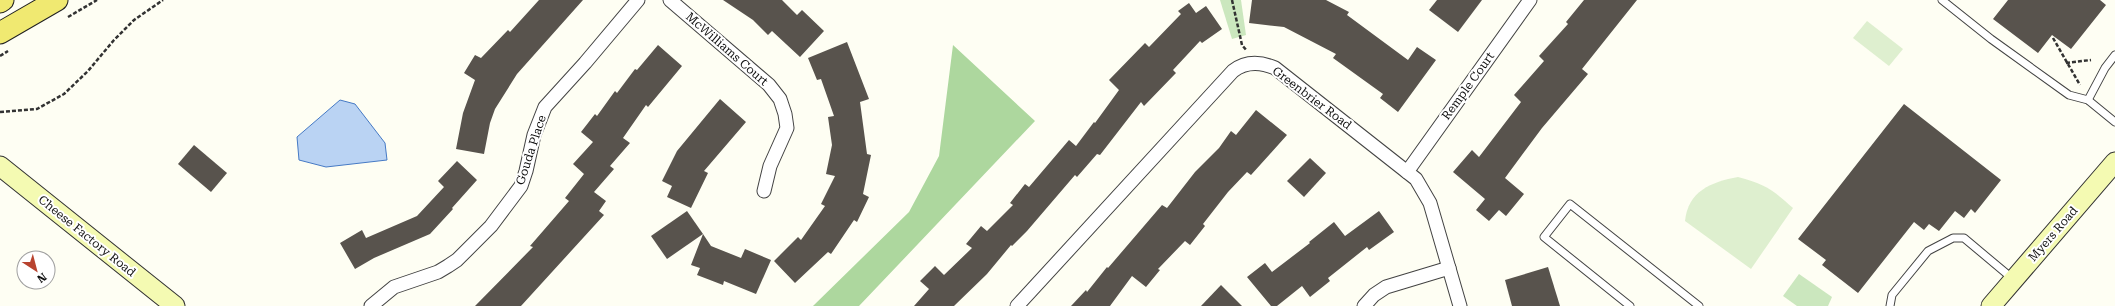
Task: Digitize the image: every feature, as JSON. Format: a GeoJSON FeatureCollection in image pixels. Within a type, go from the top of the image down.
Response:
{"type":"FeatureCollection","features":[{"type":"Feature","properties":{"kind":"main road"},"geometry":{"type":"LineString","coordinates":[[0,32],[57,0]]}},
{"type":"Feature","properties":{"kind":"main road","name":"Myers Road"},"geometry":{"type":"LineString","coordinates":[[1991,306],[2115,162]]}},
{"type":"Feature","properties":{"kind":"main road","name":"Cheese Factory Road"},"geometry":{"type":"LineString","coordinates":[[0,166],[175,306]]}},
{"type":"Feature","properties":{"kind":"street","name":"Gouda Place"},"geometry":{"type":"LineString","coordinates":[[371,306],[394,287],[438,272],[457,260],[491,226],[521,186],[534,135],[546,106],[585,63],[638,0]]}},
{"type":"Feature","properties":{"kind":"street","name":"McWilliams Court"},"geometry":{"type":"LineString","coordinates":[[670,0],[769,85],[780,99],[785,114],[787,128],[770,166],[764,191]]}},
{"type":"Feature","properties":{"kind":"street","name":"Remple Court"},"geometry":{"type":"LineString","coordinates":[[1407,172],[1530,0]]}},
{"type":"Feature","properties":{"kind":"street","name":"Greenbrier Road"},"geometry":{"type":"LineString","coordinates":[[1017,306],[1233,71],[1240,65],[1257,63],[1266,64],[1275,68],[1407,172],[1423,189],[1430,203],[1460,306]]}},
{"type":"Feature","properties":{"kind":"street"},"geometry":{"type":"LineString","coordinates":[[1364,306],[1374,295],[1386,287],[1449,268]]}},
{"type":"Feature","properties":{"kind":"lane"},"geometry":{"type":"LineString","coordinates":[[1942,0],[1991,39],[2069,95],[2088,100],[2115,122]]}},
{"type":"Feature","properties":{"kind":"lane"},"geometry":{"type":"LineString","coordinates":[[2088,100],[2105,68],[2115,55]]}},
{"type":"Feature","properties":{"kind":"lane"},"geometry":{"type":"LineString","coordinates":[[1630,306],[1544,237],[1570,204],[1699,306]]}},
{"type":"Feature","properties":{"kind":"lane"},"geometry":{"type":"LineString","coordinates":[[1890,306],[1892,295],[1928,251],[1953,238],[1964,238],[2014,280]]}},
{"type":"Feature","properties":{"kind":"path"},"geometry":{"type":"LineString","coordinates":[[0,112],[37,109],[64,94],[88,71],[114,40],[134,20],[163,0]]}},
{"type":"Feature","properties":{"kind":"path"},"geometry":{"type":"LineString","coordinates":[[1232,0],[1242,45],[1257,63]]}},
{"type":"Feature","properties":{"kind":"path"},"geometry":{"type":"LineString","coordinates":[[2053,38],[2088,100]]}},
{"type":"Feature","properties":{"kind":"path"},"geometry":{"type":"LineString","coordinates":[[2066,63],[2091,60]]}},
{"type":"Feature","properties":{"kind":"green space"},"geometry":{"type":"Polygon","coordinates":[[[1220,0],[1241,0],[1246,35],[1232,39],[1220,0]]]}},
{"type":"Feature","properties":{"kind":"green space"},"geometry":{"type":"Polygon","coordinates":[[[1867,21],[1903,49],[1889,66],[1853,38],[1867,21]]]}},
{"type":"Feature","properties":{"kind":"green space"},"geometry":{"type":"Polygon","coordinates":[[[953,45],[1035,121],[859,306],[813,306],[909,212],[939,156],[953,45]]]}},
{"type":"Feature","properties":{"kind":"green space"},"geometry":{"type":"Polygon","coordinates":[[[1738,177],[1768,188],[1793,208],[1751,269],[1685,221],[1691,202],[1702,190],[1710,185],[1738,177]]]}},
{"type":"Feature","properties":{"kind":"green space"},"geometry":{"type":"Polygon","coordinates":[[[1799,274],[1832,297],[1828,306],[1797,306],[1783,296],[1799,274]]]}},
{"type":"Feature","properties":{"kind":"water"},"geometry":{"type":"Polygon","coordinates":[[[340,100],[355,104],[385,143],[387,160],[326,167],[299,160],[297,137],[340,100]]]}},
{"type":"Feature","properties":{"kind":"building"},"geometry":{"type":"Polygon","coordinates":[[[539,0],[583,0],[517,74],[495,109],[490,123],[484,154],[456,149],[463,113],[475,80],[464,73],[475,55],[481,58],[508,30],[510,32],[539,0]]]}},
{"type":"Feature","properties":{"kind":"building"},"geometry":{"type":"Polygon","coordinates":[[[723,0],[782,0],[797,15],[802,10],[824,31],[800,57],[772,31],[768,35],[753,20],[723,0]]]}},
{"type":"Feature","properties":{"kind":"building"},"geometry":{"type":"Polygon","coordinates":[[[1252,0],[1326,0],[1349,12],[1347,15],[1408,60],[1417,47],[1436,60],[1398,112],[1380,98],[1383,94],[1333,58],[1336,54],[1284,27],[1249,23],[1252,0]]]}},
{"type":"Feature","properties":{"kind":"building"},"geometry":{"type":"Polygon","coordinates":[[[1437,0],[1482,0],[1458,32],[1429,10],[1437,0]]]}},
{"type":"Feature","properties":{"kind":"building"},"geometry":{"type":"Polygon","coordinates":[[[1584,0],[1637,0],[1582,69],[1588,74],[1542,128],[1505,178],[1524,194],[1506,216],[1499,210],[1489,221],[1476,210],[1485,199],[1453,172],[1472,150],[1479,157],[1521,102],[1514,95],[1544,61],[1539,56],[1568,24],[1566,22],[1584,0]]]}},
{"type":"Feature","properties":{"kind":"building"},"geometry":{"type":"Polygon","coordinates":[[[2008,0],[2100,0],[2106,5],[2071,49],[2052,35],[2038,53],[1993,19],[2008,0]]]}},
{"type":"Feature","properties":{"kind":"building"},"geometry":{"type":"Polygon","coordinates":[[[1189,3],[1196,13],[1206,6],[1222,29],[1202,43],[1200,41],[1173,70],[1176,73],[1144,106],[1141,102],[1100,155],[1097,154],[1077,177],[1075,175],[1027,231],[1012,246],[1011,245],[987,274],[954,306],[914,306],[929,289],[920,281],[935,266],[944,275],[972,248],[966,244],[981,226],[987,231],[1013,205],[1010,203],[1025,184],[1029,187],[1069,140],[1076,146],[1119,90],[1109,80],[1145,43],[1149,47],[1181,14],[1178,11],[1189,3]]]}},
{"type":"Feature","properties":{"kind":"building"},"geometry":{"type":"Polygon","coordinates":[[[847,42],[869,99],[860,102],[867,154],[871,155],[863,194],[869,197],[857,222],[854,220],[831,254],[828,252],[795,283],[774,261],[798,237],[801,240],[825,206],[821,204],[835,176],[826,174],[832,145],[828,117],[834,116],[821,79],[817,80],[808,58],[847,42]]]}},
{"type":"Feature","properties":{"kind":"building"},"geometry":{"type":"Polygon","coordinates":[[[658,45],[682,66],[648,107],[646,105],[623,138],[630,143],[610,166],[614,169],[594,192],[606,201],[599,211],[604,215],[521,306],[475,306],[533,247],[530,246],[569,201],[565,198],[584,174],[573,164],[593,142],[581,132],[595,114],[597,116],[615,91],[617,93],[635,69],[637,70],[658,45]]]}},
{"type":"Feature","properties":{"kind":"building"},"geometry":{"type":"Polygon","coordinates":[[[720,99],[746,122],[704,171],[708,173],[691,208],[667,197],[672,186],[662,181],[677,151],[720,99]]]}},
{"type":"Feature","properties":{"kind":"building"},"geometry":{"type":"Polygon","coordinates":[[[1904,104],[2001,180],[1975,213],[1971,209],[1964,218],[1955,211],[1939,231],[1929,224],[1924,230],[1914,222],[1858,293],[1822,265],[1826,260],[1798,239],[1904,104]]]}},
{"type":"Feature","properties":{"kind":"building"},"geometry":{"type":"Polygon","coordinates":[[[1256,110],[1287,135],[1251,175],[1247,172],[1228,192],[1203,224],[1205,226],[1190,245],[1185,241],[1158,269],[1160,270],[1146,287],[1132,276],[1110,306],[1071,306],[1086,290],[1087,292],[1162,205],[1167,208],[1195,172],[1219,148],[1231,131],[1236,135],[1256,110]]]}},
{"type":"Feature","properties":{"kind":"building"},"geometry":{"type":"Polygon","coordinates":[[[194,145],[227,173],[211,192],[178,164],[194,145]]]}},
{"type":"Feature","properties":{"kind":"building"},"geometry":{"type":"Polygon","coordinates":[[[1310,158],[1326,173],[1304,197],[1287,181],[1310,158]]]}},
{"type":"Feature","properties":{"kind":"building"},"geometry":{"type":"Polygon","coordinates":[[[457,161],[477,180],[430,234],[374,258],[355,269],[340,243],[362,230],[366,238],[417,216],[444,187],[438,181],[457,161]]]}},
{"type":"Feature","properties":{"kind":"building"},"geometry":{"type":"Polygon","coordinates":[[[687,211],[703,234],[667,259],[651,236],[687,211]]]}},
{"type":"Feature","properties":{"kind":"building"},"geometry":{"type":"Polygon","coordinates":[[[1379,211],[1394,232],[1369,250],[1367,247],[1328,278],[1330,281],[1310,297],[1302,286],[1277,306],[1271,306],[1247,277],[1265,263],[1272,272],[1310,243],[1309,242],[1334,222],[1345,236],[1379,211]]]}},
{"type":"Feature","properties":{"kind":"building"},"geometry":{"type":"Polygon","coordinates":[[[703,234],[711,246],[741,258],[745,249],[771,260],[756,294],[724,281],[723,285],[697,275],[700,268],[691,265],[703,234]]]}},
{"type":"Feature","properties":{"kind":"building"},"geometry":{"type":"Polygon","coordinates":[[[1548,267],[1560,306],[1512,306],[1505,280],[1548,267]]]}},
{"type":"Feature","properties":{"kind":"building"},"geometry":{"type":"Polygon","coordinates":[[[1221,285],[1242,306],[1201,306],[1221,285]]]}}]}
